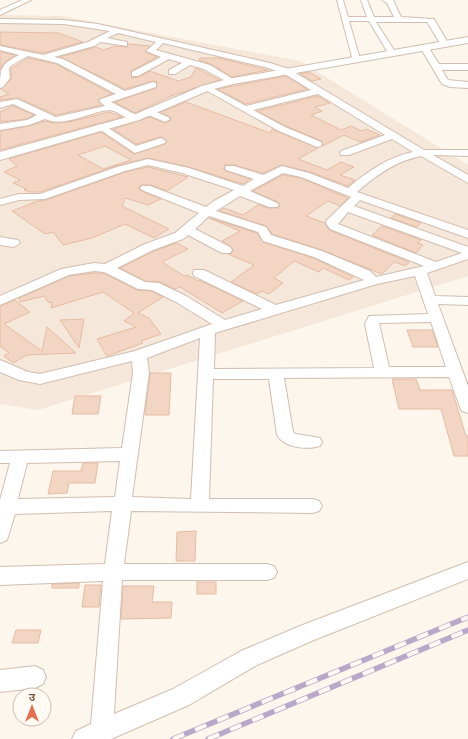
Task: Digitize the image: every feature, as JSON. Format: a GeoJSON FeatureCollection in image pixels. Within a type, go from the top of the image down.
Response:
{"type":"FeatureCollection","features":[{"type":"Feature","properties":{"kind":"street"},"geometry":{"type":"LineString","coordinates":[[0,13],[28,0]]}},
{"type":"Feature","properties":{"kind":"street"},"geometry":{"type":"LineString","coordinates":[[340,0],[356,59]]}},
{"type":"Feature","properties":{"kind":"street"},"geometry":{"type":"LineString","coordinates":[[364,0],[371,19],[392,53]]}},
{"type":"Feature","properties":{"kind":"street"},"geometry":{"type":"LineString","coordinates":[[385,0],[390,1],[398,19]]}},
{"type":"Feature","properties":{"kind":"street"},"geometry":{"type":"LineString","coordinates":[[346,19],[430,20],[444,43]]}},
{"type":"Feature","properties":{"kind":"street"},"geometry":{"type":"LineString","coordinates":[[0,21],[64,22],[117,30],[160,42],[248,60],[286,71],[468,180]]}},
{"type":"Feature","properties":{"kind":"street"},"geometry":{"type":"LineString","coordinates":[[45,57],[91,44],[117,30]]}},
{"type":"Feature","properties":{"kind":"street"},"geometry":{"type":"LineString","coordinates":[[99,39],[124,44]]}},
{"type":"Feature","properties":{"kind":"street"},"geometry":{"type":"LineString","coordinates":[[0,156],[135,118],[206,88],[232,81],[468,40]]}},
{"type":"Feature","properties":{"kind":"street"},"geometry":{"type":"LineString","coordinates":[[160,42],[149,50],[207,67],[232,81]]}},
{"type":"Feature","properties":{"kind":"street"},"geometry":{"type":"LineString","coordinates":[[424,47],[445,82],[466,85],[468,93]]}},
{"type":"Feature","properties":{"kind":"street"},"geometry":{"type":"LineString","coordinates":[[0,48],[60,60],[124,94]]}},
{"type":"Feature","properties":{"kind":"street"},"geometry":{"type":"LineString","coordinates":[[0,85],[6,78],[5,68],[9,63],[28,53]]}},
{"type":"Feature","properties":{"kind":"street"},"geometry":{"type":"LineString","coordinates":[[135,74],[168,56]]}},
{"type":"Feature","properties":{"kind":"street"},"geometry":{"type":"LineString","coordinates":[[172,72],[189,62]]}},
{"type":"Feature","properties":{"kind":"street"},"geometry":{"type":"LineString","coordinates":[[437,67],[468,67]]}},
{"type":"Feature","properties":{"kind":"street"},"geometry":{"type":"LineString","coordinates":[[135,118],[112,107],[104,101],[153,85]]}},
{"type":"Feature","properties":{"kind":"street"},"geometry":{"type":"LineString","coordinates":[[206,88],[282,129],[317,144]]}},
{"type":"Feature","properties":{"kind":"street"},"geometry":{"type":"LineString","coordinates":[[244,109],[318,91]]}},
{"type":"Feature","properties":{"kind":"street"},"geometry":{"type":"LineString","coordinates":[[0,94],[4,96],[0,99]]}},
{"type":"Feature","properties":{"kind":"street"},"geometry":{"type":"LineString","coordinates":[[0,105],[14,101],[46,115],[53,120],[61,120],[112,107]]}},
{"type":"Feature","properties":{"kind":"street"},"geometry":{"type":"LineString","coordinates":[[149,112],[165,119]]}},
{"type":"Feature","properties":{"kind":"street"},"geometry":{"type":"LineString","coordinates":[[0,127],[29,122],[46,115]]}},
{"type":"Feature","properties":{"kind":"street"},"geometry":{"type":"LineString","coordinates":[[102,127],[135,150],[148,162]]}},
{"type":"Feature","properties":{"kind":"street"},"geometry":{"type":"LineString","coordinates":[[345,153],[393,135]]}},
{"type":"Feature","properties":{"kind":"street"},"geometry":{"type":"LineString","coordinates":[[135,150],[162,141]]}},
{"type":"Feature","properties":{"kind":"street"},"geometry":{"type":"LineString","coordinates":[[436,266],[334,226],[332,223],[333,220],[346,207],[354,194],[383,167],[422,153],[468,153]]}},
{"type":"Feature","properties":{"kind":"street"},"geometry":{"type":"LineString","coordinates":[[0,202],[19,197],[41,197],[121,169],[148,162],[186,170],[243,191],[273,205]]}},
{"type":"Feature","properties":{"kind":"street"},"geometry":{"type":"LineString","coordinates":[[230,168],[264,179]]}},
{"type":"Feature","properties":{"kind":"street"},"geometry":{"type":"LineString","coordinates":[[107,268],[149,247],[179,236],[188,230],[218,203],[243,191],[278,170],[290,170],[468,234]]}},
{"type":"Feature","properties":{"kind":"street"},"geometry":{"type":"LineString","coordinates":[[146,188],[184,204],[262,230],[267,238],[318,254],[365,274],[374,281]]}},
{"type":"Feature","properties":{"kind":"street"},"geometry":{"type":"LineString","coordinates":[[346,207],[468,251]]}},
{"type":"Feature","properties":{"kind":"street"},"geometry":{"type":"LineString","coordinates":[[188,230],[226,250]]}},
{"type":"Feature","properties":{"kind":"street"},"geometry":{"type":"LineString","coordinates":[[0,241],[14,243]]}},
{"type":"Feature","properties":{"kind":"street"},"geometry":{"type":"LineString","coordinates":[[0,365],[19,376],[40,379],[139,355],[216,327],[374,281],[420,271],[468,255]]}},
{"type":"Feature","properties":{"kind":"street"},"geometry":{"type":"LineString","coordinates":[[0,301],[66,272],[94,267],[107,268],[143,286],[154,286],[181,299],[216,327]]}},
{"type":"Feature","properties":{"kind":"street"},"geometry":{"type":"LineString","coordinates":[[420,271],[468,407]]}},
{"type":"Feature","properties":{"kind":"street"},"geometry":{"type":"LineString","coordinates":[[199,273],[275,310]]}},
{"type":"Feature","properties":{"kind":"street"},"geometry":{"type":"LineString","coordinates":[[431,300],[468,301]]}},
{"type":"Feature","properties":{"kind":"street"},"geometry":{"type":"LineString","coordinates":[[382,372],[372,324],[374,318],[437,318]]}},
{"type":"Feature","properties":{"kind":"street"},"geometry":{"type":"LineString","coordinates":[[200,506],[207,374],[216,327]]}},
{"type":"Feature","properties":{"kind":"street"},"geometry":{"type":"LineString","coordinates":[[93,736],[113,572],[141,373],[139,355]]}},
{"type":"Feature","properties":{"kind":"street"},"geometry":{"type":"LineString","coordinates":[[207,374],[455,372]]}},
{"type":"Feature","properties":{"kind":"street"},"geometry":{"type":"LineString","coordinates":[[276,374],[284,435],[293,440],[314,442]]}},
{"type":"Feature","properties":{"kind":"street"},"geometry":{"type":"LineString","coordinates":[[0,457],[20,458],[130,454]]}},
{"type":"Feature","properties":{"kind":"street"},"geometry":{"type":"LineString","coordinates":[[0,535],[4,507],[20,458]]}},
{"type":"Feature","properties":{"kind":"street"},"geometry":{"type":"LineString","coordinates":[[4,507],[123,504],[313,506]]}},
{"type":"Feature","properties":{"kind":"street"},"geometry":{"type":"LineString","coordinates":[[93,736],[181,698],[249,658],[307,633],[468,570]]}},
{"type":"Feature","properties":{"kind":"street"},"geometry":{"type":"LineString","coordinates":[[0,576],[113,572],[267,572]]}},
{"type":"Feature","properties":{"kind":"street"},"geometry":{"type":"LineString","coordinates":[[0,681],[35,677]]}},
{"type":"Feature","properties":{"kind":"shaded area"},"geometry":{"type":"Polygon","coordinates":[[[0,15],[62,16],[300,61],[468,165],[468,276],[38,410],[0,404],[0,15]]]}},
{"type":"Feature","properties":{"kind":"building"},"geometry":{"type":"Polygon","coordinates":[[[0,32],[59,33],[83,42],[43,53],[0,45],[0,32]]]}},
{"type":"Feature","properties":{"kind":"building"},"geometry":{"type":"Polygon","coordinates":[[[128,44],[150,46],[145,52],[157,57],[131,71],[132,78],[139,77],[150,71],[178,81],[191,77],[196,68],[220,80],[171,96],[135,113],[115,102],[156,88],[157,82],[153,81],[125,89],[60,57],[96,47],[103,50],[116,46],[127,47],[128,44]]]}},
{"type":"Feature","properties":{"kind":"building"},"geometry":{"type":"Polygon","coordinates":[[[0,52],[15,55],[4,63],[0,70],[0,52]]]}},
{"type":"Feature","properties":{"kind":"building"},"geometry":{"type":"Polygon","coordinates":[[[28,58],[56,64],[112,94],[98,100],[102,105],[56,115],[18,98],[0,100],[0,97],[9,94],[1,89],[11,79],[11,69],[28,58]]]}},
{"type":"Feature","properties":{"kind":"building"},"geometry":{"type":"Polygon","coordinates":[[[200,58],[219,58],[268,70],[232,77],[211,64],[199,60],[200,58]]]}},
{"type":"Feature","properties":{"kind":"building"},"geometry":{"type":"Polygon","coordinates":[[[309,72],[321,79],[312,81],[300,74],[309,72]]]}},
{"type":"Feature","properties":{"kind":"building"},"geometry":{"type":"Polygon","coordinates":[[[286,76],[307,89],[246,104],[218,89],[286,76]]]}},
{"type":"Feature","properties":{"kind":"building"},"geometry":{"type":"Polygon","coordinates":[[[318,96],[330,103],[315,107],[322,111],[311,115],[341,130],[351,126],[362,131],[366,129],[380,135],[360,142],[344,135],[323,146],[322,141],[286,126],[257,111],[318,96]]]}},
{"type":"Feature","properties":{"kind":"building"},"geometry":{"type":"Polygon","coordinates":[[[186,102],[270,133],[272,129],[318,148],[298,159],[327,170],[341,162],[354,167],[340,175],[355,180],[348,186],[310,172],[282,165],[263,173],[234,165],[225,165],[224,169],[226,171],[250,179],[243,184],[189,167],[148,158],[116,166],[40,192],[29,192],[24,190],[27,189],[13,183],[20,180],[4,172],[17,166],[9,159],[101,132],[134,154],[165,144],[167,141],[161,137],[136,144],[113,129],[150,117],[166,123],[171,120],[171,118],[161,112],[186,102]],[[105,146],[78,155],[103,169],[131,160],[105,146]]]}},
{"type":"Feature","properties":{"kind":"building"},"geometry":{"type":"Polygon","coordinates":[[[13,106],[34,115],[27,119],[0,122],[0,112],[13,106]]]}},
{"type":"Feature","properties":{"kind":"building"},"geometry":{"type":"Polygon","coordinates":[[[109,112],[122,117],[0,150],[0,131],[29,126],[45,121],[53,123],[69,122],[109,112]]]}},
{"type":"Feature","properties":{"kind":"building"},"geometry":{"type":"Polygon","coordinates":[[[148,167],[188,177],[167,191],[151,185],[141,185],[138,188],[141,191],[161,199],[148,205],[125,198],[122,206],[169,229],[154,238],[125,224],[92,238],[63,245],[53,232],[45,234],[12,211],[125,172],[148,167]]]}},
{"type":"Feature","properties":{"kind":"building"},"geometry":{"type":"Polygon","coordinates":[[[283,175],[301,178],[348,198],[340,206],[328,201],[306,216],[325,223],[329,230],[409,262],[406,266],[394,262],[382,274],[322,250],[272,234],[266,226],[220,211],[224,208],[243,215],[258,205],[269,208],[278,208],[280,205],[278,202],[253,191],[283,175]]]}},
{"type":"Feature","properties":{"kind":"building"},"geometry":{"type":"Polygon","coordinates":[[[395,214],[421,223],[417,227],[391,218],[395,214]]]}},
{"type":"Feature","properties":{"kind":"building"},"geometry":{"type":"Polygon","coordinates":[[[209,218],[257,233],[263,242],[313,258],[353,277],[349,280],[323,268],[319,272],[294,261],[274,278],[283,283],[269,294],[262,291],[257,294],[231,282],[254,265],[228,254],[231,254],[233,249],[222,241],[240,231],[209,218]]]}},
{"type":"Feature","properties":{"kind":"building"},"geometry":{"type":"Polygon","coordinates":[[[382,226],[421,240],[417,243],[423,245],[416,253],[372,235],[382,226]]]}},
{"type":"Feature","properties":{"kind":"building"},"geometry":{"type":"Polygon","coordinates":[[[177,243],[188,249],[162,262],[184,276],[187,275],[198,281],[199,280],[243,301],[222,313],[180,287],[175,289],[160,282],[145,281],[120,268],[154,251],[177,243]]]}},
{"type":"Feature","properties":{"kind":"building"},"geometry":{"type":"Polygon","coordinates":[[[104,273],[137,290],[152,291],[163,297],[138,313],[149,318],[161,334],[141,341],[143,343],[107,356],[97,339],[136,327],[124,321],[134,313],[103,292],[51,308],[52,302],[49,303],[44,296],[20,302],[19,298],[69,276],[104,273]]]}},
{"type":"Feature","properties":{"kind":"building"},"geometry":{"type":"Polygon","coordinates":[[[15,300],[30,312],[4,324],[42,351],[47,327],[76,353],[27,355],[13,363],[4,356],[9,353],[0,346],[0,306],[15,300]]]}},
{"type":"Feature","properties":{"kind":"building"},"geometry":{"type":"Polygon","coordinates":[[[84,319],[79,348],[60,320],[84,319]]]}},
{"type":"Feature","properties":{"kind":"building"},"geometry":{"type":"Polygon","coordinates":[[[407,330],[432,330],[438,347],[413,347],[407,330]]]}},
{"type":"Feature","properties":{"kind":"building"},"geometry":{"type":"Polygon","coordinates":[[[150,373],[171,373],[169,415],[145,415],[150,373]]]}},
{"type":"Feature","properties":{"kind":"building"},"geometry":{"type":"Polygon","coordinates":[[[392,379],[416,379],[420,390],[452,390],[466,436],[468,436],[468,456],[454,456],[441,409],[399,409],[392,379]]]}},
{"type":"Feature","properties":{"kind":"building"},"geometry":{"type":"Polygon","coordinates":[[[75,396],[101,396],[98,414],[72,414],[75,396]]]}},
{"type":"Feature","properties":{"kind":"building"},"geometry":{"type":"Polygon","coordinates":[[[83,463],[98,463],[95,483],[69,483],[67,493],[48,494],[53,471],[81,471],[83,463]]]}},
{"type":"Feature","properties":{"kind":"building"},"geometry":{"type":"Polygon","coordinates":[[[196,531],[195,561],[176,561],[177,532],[196,531]]]}},
{"type":"Feature","properties":{"kind":"building"},"geometry":{"type":"Polygon","coordinates":[[[197,582],[216,582],[216,594],[197,594],[197,582]]]}},
{"type":"Feature","properties":{"kind":"building"},"geometry":{"type":"Polygon","coordinates":[[[79,583],[79,588],[52,588],[52,584],[79,583]]]}},
{"type":"Feature","properties":{"kind":"building"},"geometry":{"type":"Polygon","coordinates":[[[85,585],[101,585],[99,607],[82,607],[85,585]]]}},
{"type":"Feature","properties":{"kind":"building"},"geometry":{"type":"Polygon","coordinates":[[[123,586],[154,586],[152,602],[172,602],[171,618],[121,619],[123,586]]]}},
{"type":"Feature","properties":{"kind":"building"},"geometry":{"type":"Polygon","coordinates":[[[16,630],[41,630],[38,643],[12,643],[16,630]]]}},
{"type":"Feature","properties":{"kind":"railway"},"geometry":{"type":"LineString","coordinates":[[173,739],[468,617]]}},
{"type":"Feature","properties":{"kind":"railway"},"geometry":{"type":"LineString","coordinates":[[208,739],[468,630]]}}]}
